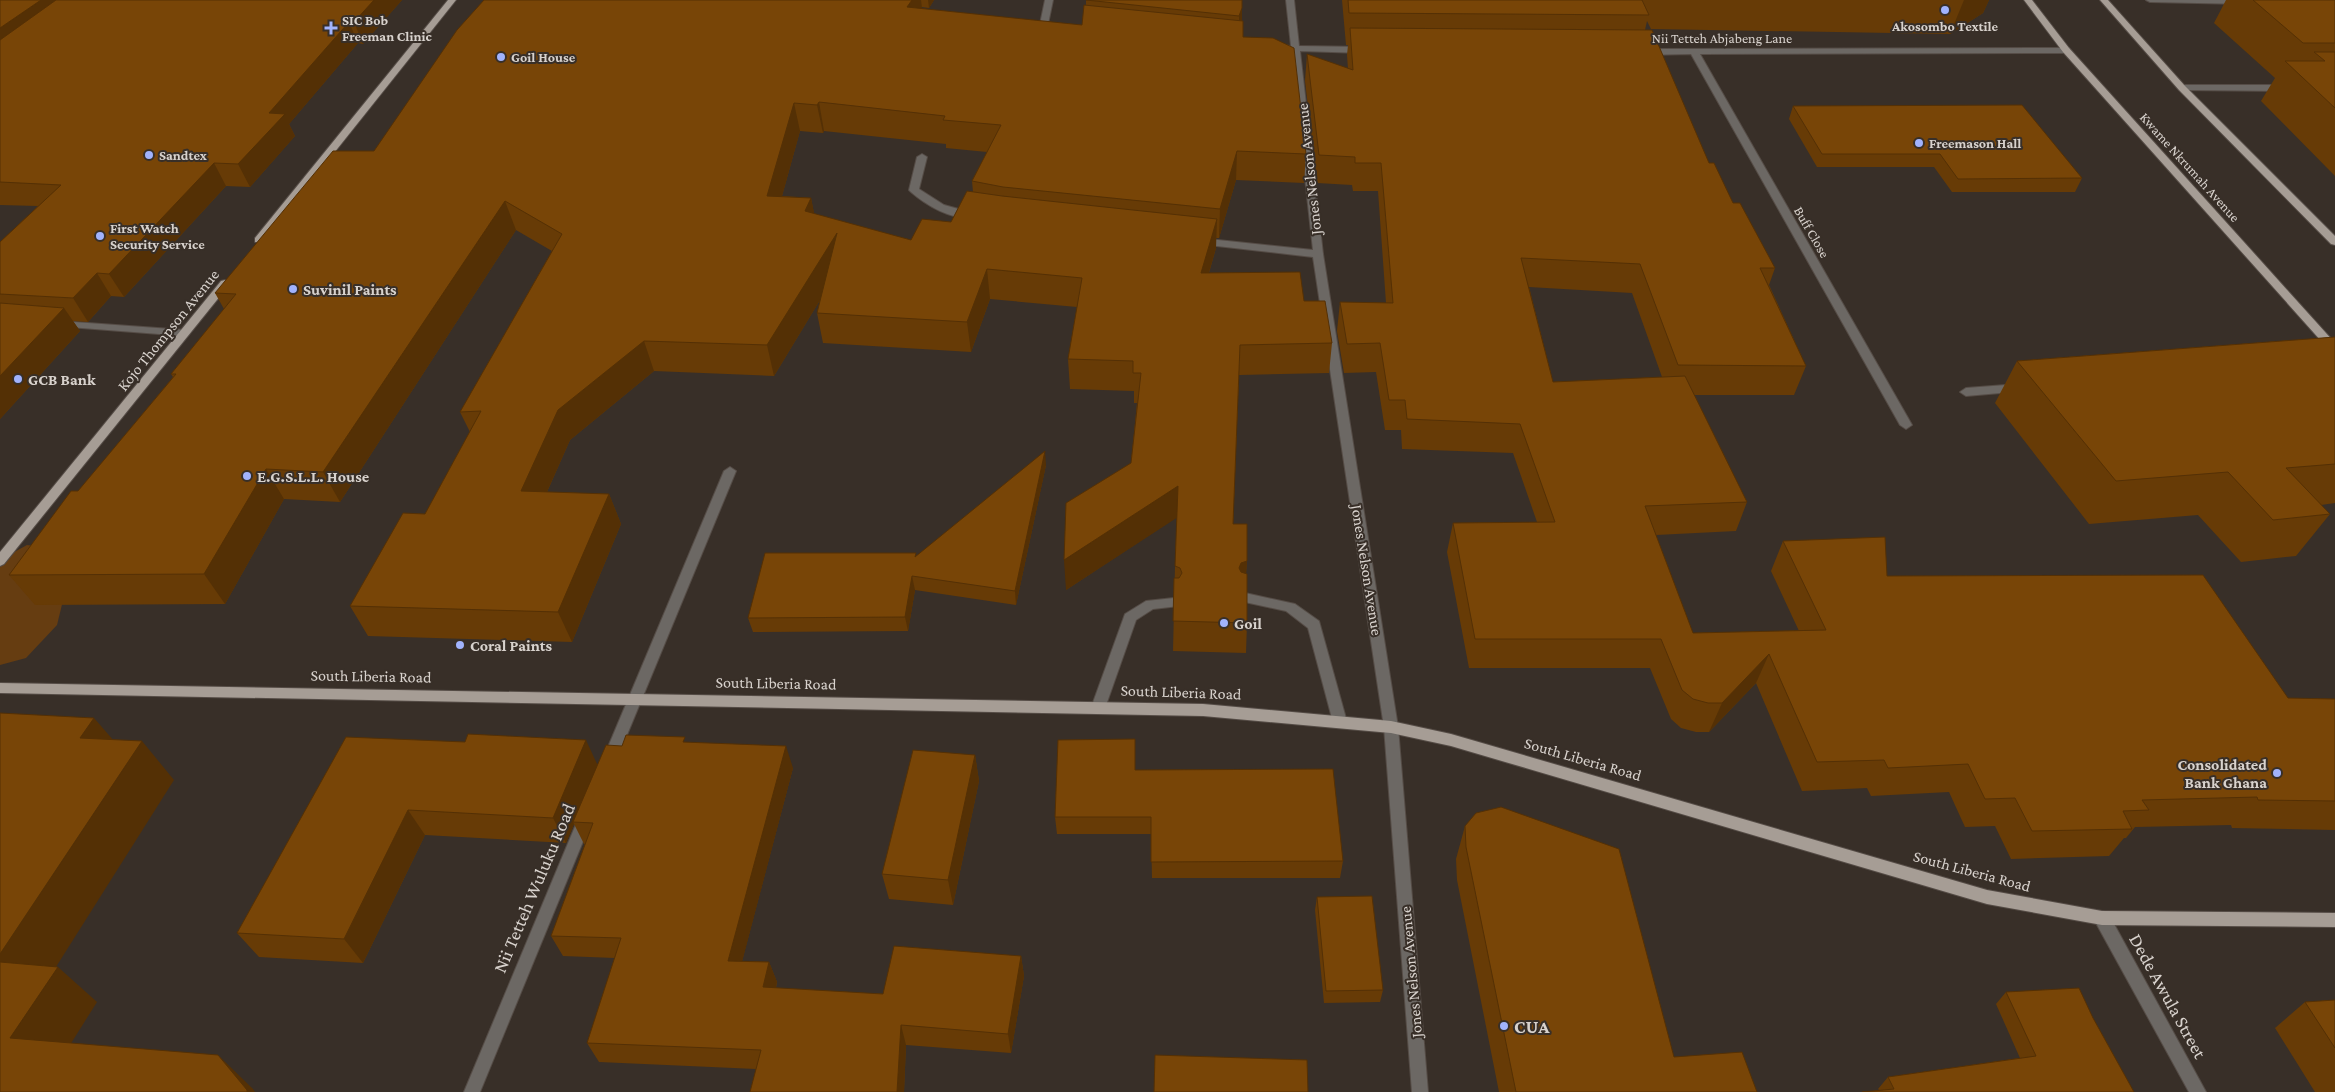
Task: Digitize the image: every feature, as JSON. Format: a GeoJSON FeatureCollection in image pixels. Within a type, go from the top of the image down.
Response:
{"type":"FeatureCollection","features":[{"type":"Feature","properties":{"kind":"main road"},"geometry":{"type":"LineString","coordinates":[[253,248],[452,0]]}},
{"type":"Feature","properties":{"kind":"main road","name":"Kwame Nkrumah Avenue"},"geometry":{"type":"LineString","coordinates":[[2028,0],[2066,50],[2335,350]]}},
{"type":"Feature","properties":{"kind":"main road"},"geometry":{"type":"LineString","coordinates":[[2104,0],[2182,88],[2335,242]]}},
{"type":"Feature","properties":{"kind":"main road","name":"Kojo Thompson Avenue"},"geometry":{"type":"LineString","coordinates":[[0,561],[234,272]]}},
{"type":"Feature","properties":{"kind":"main road","name":"South Liberia Road"},"geometry":{"type":"LineString","coordinates":[[0,688],[1203,710],[1391,727],[1451,740],[1988,897],[2028,906],[2102,918],[2335,920]]}},
{"type":"Feature","properties":{"kind":"street"},"geometry":{"type":"LineString","coordinates":[[1044,24],[1049,0]]}},
{"type":"Feature","properties":{"kind":"street","name":"Jones Nelson Avenue"},"geometry":{"type":"LineString","coordinates":[[1290,0],[1318,254],[1391,727],[1420,1092]]}},
{"type":"Feature","properties":{"kind":"street"},"geometry":{"type":"LineString","coordinates":[[2150,0],[2257,2]]}},
{"type":"Feature","properties":{"kind":"street"},"geometry":{"type":"LineString","coordinates":[[1034,23],[1053,25]]}},
{"type":"Feature","properties":{"kind":"street"},"geometry":{"type":"LineString","coordinates":[[1268,47],[1296,50],[1376,50]]}},
{"type":"Feature","properties":{"kind":"street","name":"Nii Tetteh Abjabeng Lane"},"geometry":{"type":"LineString","coordinates":[[1634,52],[2066,50]]}},
{"type":"Feature","properties":{"kind":"street","name":"Buff Close"},"geometry":{"type":"LineString","coordinates":[[1694,52],[1906,425]]}},
{"type":"Feature","properties":{"kind":"street"},"geometry":{"type":"LineString","coordinates":[[2182,88],[2297,88]]}},
{"type":"Feature","properties":{"kind":"street"},"geometry":{"type":"LineString","coordinates":[[922,158],[914,190],[927,203],[953,212],[979,216]]}},
{"type":"Feature","properties":{"kind":"street"},"geometry":{"type":"LineString","coordinates":[[1191,240],[1318,254]]}},
{"type":"Feature","properties":{"kind":"street"},"geometry":{"type":"LineString","coordinates":[[46,324],[184,333]]}},
{"type":"Feature","properties":{"kind":"street"},"geometry":{"type":"LineString","coordinates":[[1966,392],[2034,386]]}},
{"type":"Feature","properties":{"kind":"street"},"geometry":{"type":"LineString","coordinates":[[604,773],[730,471]]}},
{"type":"Feature","properties":{"kind":"street"},"geometry":{"type":"LineString","coordinates":[[1245,598],[1290,607],[1314,625],[1340,722]]}},
{"type":"Feature","properties":{"kind":"street"},"geometry":{"type":"LineString","coordinates":[[1098,708],[1130,617],[1151,604],[1174,604]]}},
{"type":"Feature","properties":{"kind":"street","name":"Nii Tetteh Wuluku Road"},"geometry":{"type":"LineString","coordinates":[[472,1092],[593,800]]}},
{"type":"Feature","properties":{"kind":"street","name":"Dede Awula Street"},"geometry":{"type":"LineString","coordinates":[[2102,918],[2198,1092]]}},
{"type":"Feature","properties":{"kind":"shaded area"},"geometry":{"type":"Polygon","coordinates":[[[27,545],[57,549],[68,580],[57,625],[26,658],[0,665],[0,560],[27,545]]]}},
{"type":"Feature","properties":{"kind":"building"},"geometry":{"type":"Polygon","coordinates":[[[0,0],[41,0],[0,28],[0,0]]]}},
{"type":"Feature","properties":{"kind":"building"},"geometry":{"type":"Polygon","coordinates":[[[56,0],[374,0],[354,22],[349,22],[269,113],[285,114],[238,164],[214,163],[109,274],[97,273],[73,298],[0,294],[0,242],[61,185],[0,182],[0,40],[56,0]]]}},
{"type":"Feature","properties":{"kind":"building"},"geometry":{"type":"Polygon","coordinates":[[[484,0],[912,0],[907,7],[1082,25],[1084,5],[1243,21],[1243,37],[1273,38],[1294,48],[1306,154],[1237,151],[1220,209],[1003,187],[972,181],[1001,125],[943,120],[945,116],[819,102],[817,105],[794,103],[767,196],[811,198],[805,211],[911,240],[922,219],[951,222],[967,191],[1217,219],[1201,273],[1300,272],[1304,301],[1325,301],[1332,343],[1240,345],[1233,524],[1247,524],[1247,561],[1241,563],[1239,568],[1241,572],[1247,574],[1247,623],[1173,621],[1174,578],[1179,578],[1182,573],[1180,568],[1175,566],[1178,486],[1064,560],[1066,503],[1131,463],[1141,373],[1133,373],[1133,361],[1068,359],[1082,278],[987,269],[967,322],[817,313],[837,233],[767,345],[644,341],[558,410],[521,491],[609,494],[558,612],[350,606],[403,513],[425,514],[481,411],[460,412],[562,234],[505,201],[323,472],[266,469],[204,574],[9,575],[71,491],[78,491],[176,374],[171,374],[236,294],[215,293],[333,151],[374,151],[457,30],[484,0]]]}},
{"type":"Feature","properties":{"kind":"building"},"geometry":{"type":"Polygon","coordinates":[[[1086,0],[1242,0],[1242,8],[1239,16],[1086,0]]]}},
{"type":"Feature","properties":{"kind":"building"},"geometry":{"type":"Polygon","coordinates":[[[1348,0],[1642,0],[1649,15],[1349,13],[1348,0]]]}},
{"type":"Feature","properties":{"kind":"building"},"geometry":{"type":"Polygon","coordinates":[[[2253,0],[2335,0],[2335,43],[2303,43],[2253,0]]]}},
{"type":"Feature","properties":{"kind":"building"},"geometry":{"type":"Polygon","coordinates":[[[1350,28],[1652,30],[1709,163],[1714,163],[1733,203],[1740,203],[1775,268],[1760,268],[1806,366],[1678,365],[1640,264],[1521,258],[1553,382],[1685,376],[1747,502],[1645,506],[1693,633],[1826,630],[1783,541],[1885,537],[1887,576],[2203,575],[2288,698],[2335,699],[2335,801],[2258,800],[2257,797],[2142,800],[2149,810],[2123,811],[2132,829],[2032,831],[2015,798],[1985,799],[1968,764],[1888,768],[1884,760],[1817,762],[1769,654],[1722,703],[1708,703],[1693,699],[1682,690],[1661,639],[1475,639],[1453,523],[1555,522],[1520,424],[1407,419],[1405,400],[1389,400],[1380,343],[1347,344],[1340,302],[1393,303],[1381,163],[1355,163],[1355,157],[1319,155],[1307,54],[1353,70],[1350,28]]]}},
{"type":"Feature","properties":{"kind":"building"},"geometry":{"type":"Polygon","coordinates":[[[2314,52],[2335,52],[2335,108],[2285,61],[2325,61],[2314,52]]]}},
{"type":"Feature","properties":{"kind":"building","name":"Freemason Hall"},"geometry":{"type":"Polygon","coordinates":[[[2022,105],[2082,178],[1958,179],[1940,154],[1822,154],[1793,106],[2022,105]]]}},
{"type":"Feature","properties":{"kind":"building"},"geometry":{"type":"Polygon","coordinates":[[[0,303],[64,308],[0,376],[0,303]]]}},
{"type":"Feature","properties":{"kind":"building"},"geometry":{"type":"Polygon","coordinates":[[[2335,337],[2335,464],[2286,468],[2330,514],[2273,520],[2228,472],[2116,481],[2017,361],[2335,337]]]}},
{"type":"Feature","properties":{"kind":"building"},"geometry":{"type":"Polygon","coordinates":[[[1045,451],[1015,591],[912,576],[905,617],[748,618],[765,553],[916,553],[915,557],[1045,451]]]}},
{"type":"Feature","properties":{"kind":"building"},"geometry":{"type":"Polygon","coordinates":[[[0,713],[94,718],[80,738],[142,741],[0,954],[0,713]]]}},
{"type":"Feature","properties":{"kind":"building"},"geometry":{"type":"Polygon","coordinates":[[[468,734],[586,740],[553,818],[408,810],[344,939],[237,933],[346,737],[465,742],[468,734]]]}},
{"type":"Feature","properties":{"kind":"building"},"geometry":{"type":"Polygon","coordinates":[[[626,735],[685,737],[683,742],[786,746],[728,961],[769,962],[763,987],[883,994],[894,946],[1021,956],[1008,1034],[901,1025],[897,1092],[750,1092],[761,1050],[587,1043],[621,938],[551,936],[593,823],[573,822],[606,745],[622,746],[626,735]]]}},
{"type":"Feature","properties":{"kind":"building"},"geometry":{"type":"Polygon","coordinates":[[[1135,739],[1135,770],[1333,769],[1343,861],[1151,862],[1151,817],[1055,817],[1058,740],[1135,739]]]}},
{"type":"Feature","properties":{"kind":"building"},"geometry":{"type":"Polygon","coordinates":[[[913,750],[975,755],[948,880],[882,874],[913,750]]]}},
{"type":"Feature","properties":{"kind":"building"},"geometry":{"type":"Polygon","coordinates":[[[1501,807],[1619,849],[1674,1057],[1742,1052],[1757,1092],[1516,1092],[1466,847],[1465,826],[1476,813],[1501,807]]]}},
{"type":"Feature","properties":{"kind":"building"},"geometry":{"type":"Polygon","coordinates":[[[1372,896],[1383,990],[1326,991],[1317,897],[1372,896]]]}},
{"type":"Feature","properties":{"kind":"building"},"geometry":{"type":"Polygon","coordinates":[[[0,962],[58,967],[10,1038],[218,1055],[247,1092],[0,1092],[0,962]]]}},
{"type":"Feature","properties":{"kind":"building"},"geometry":{"type":"Polygon","coordinates":[[[2079,988],[2093,1018],[2134,1092],[1862,1092],[1894,1089],[1888,1077],[2036,1056],[2006,992],[2079,988]]]}},
{"type":"Feature","properties":{"kind":"building"},"geometry":{"type":"Polygon","coordinates":[[[2335,1000],[2335,1048],[2305,1002],[2335,1000]]]}},
{"type":"Feature","properties":{"kind":"building"},"geometry":{"type":"Polygon","coordinates":[[[1155,1055],[1307,1060],[1308,1092],[1154,1092],[1155,1055]]]}},
{"type":"Feature","properties":{"kind":"place","name":"Akosombo Textile"},"geometry":{"type":"Point","coordinates":[1945,10]}},
{"type":"Feature","properties":{"kind":"place","name":"SIC Bob Freeman Clinic"},"geometry":{"type":"Point","coordinates":[331,28]}},
{"type":"Feature","properties":{"kind":"place","name":"Goil House"},"geometry":{"type":"Point","coordinates":[501,57]}},
{"type":"Feature","properties":{"kind":"place","name":"Freemason Hall"},"geometry":{"type":"Point","coordinates":[1919,143]}},
{"type":"Feature","properties":{"kind":"place","name":"Sandtex"},"geometry":{"type":"Point","coordinates":[149,155]}},
{"type":"Feature","properties":{"kind":"place","name":"First Watch Security Service"},"geometry":{"type":"Point","coordinates":[100,236]}},
{"type":"Feature","properties":{"kind":"place","name":"Suvinil Paints"},"geometry":{"type":"Point","coordinates":[293,289]}},
{"type":"Feature","properties":{"kind":"place","name":"GCB Bank"},"geometry":{"type":"Point","coordinates":[18,379]}},
{"type":"Feature","properties":{"kind":"place","name":"E.G.S.L.L. House"},"geometry":{"type":"Point","coordinates":[247,476]}},
{"type":"Feature","properties":{"kind":"place","name":"Goil"},"geometry":{"type":"Point","coordinates":[1224,623]}},
{"type":"Feature","properties":{"kind":"place","name":"Coral Paints"},"geometry":{"type":"Point","coordinates":[460,645]}},
{"type":"Feature","properties":{"kind":"place","name":"Consolidated Bank Ghana"},"geometry":{"type":"Point","coordinates":[2277,773]}},
{"type":"Feature","properties":{"kind":"place","name":"CUA"},"geometry":{"type":"Point","coordinates":[1504,1026]}}]}
